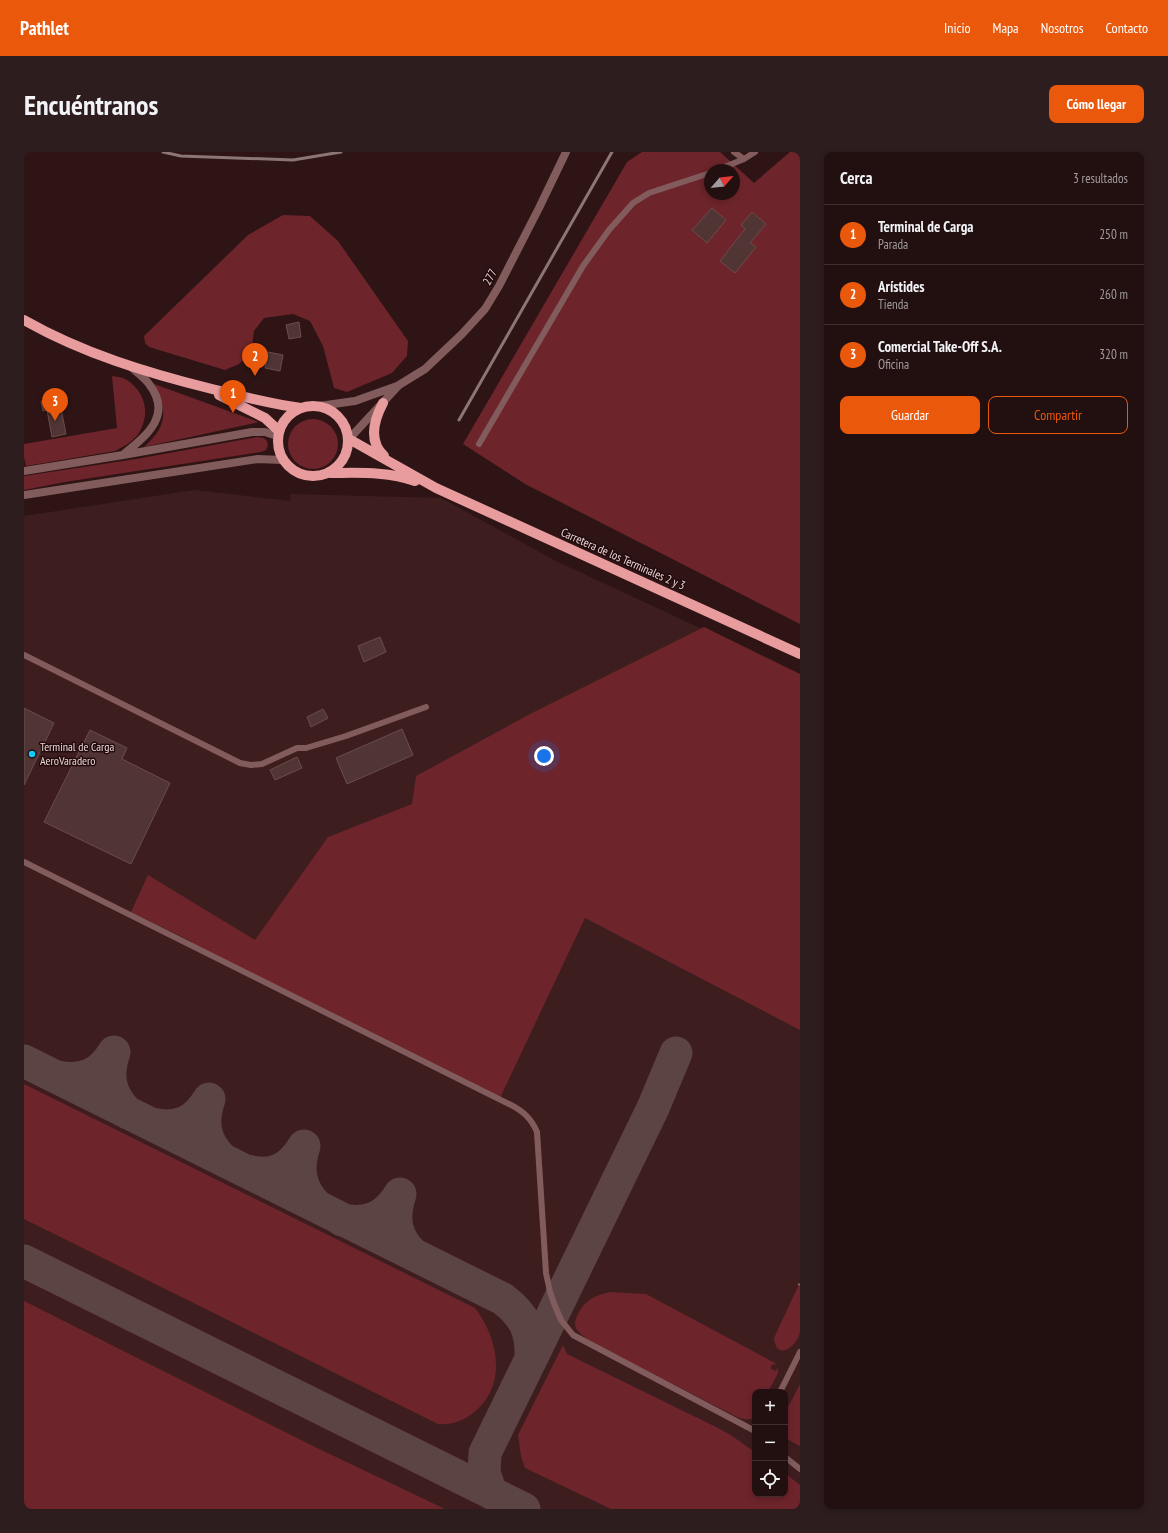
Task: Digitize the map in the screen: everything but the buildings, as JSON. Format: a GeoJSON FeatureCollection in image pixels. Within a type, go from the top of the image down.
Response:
{"type":"FeatureCollection","features":[{"type":"Feature","properties":{"kind":"main road"},"geometry":{"type":"LineString","coordinates":[[24,320],[70,343],[131,367],[279,406],[301,408],[319,406],[328,409],[340,417],[349,439],[346,455],[337,468],[330,473],[318,476],[306,476],[294,471],[282,460],[277,446],[278,434],[287,418],[301,408]]}},
{"type":"Feature","properties":{"kind":"main road"},"geometry":{"type":"LineString","coordinates":[[197,385],[264,418],[278,434]]}},
{"type":"Feature","properties":{"kind":"main road"},"geometry":{"type":"LineString","coordinates":[[383,403],[376,415],[374,424],[375,439],[377,448],[393,463]]}},
{"type":"Feature","properties":{"kind":"main road","name":"Carretera de los Terminales 2 y 3"},"geometry":{"type":"LineString","coordinates":[[349,439],[436,488]]}},
{"type":"Feature","properties":{"kind":"main road","name":"Carretera de los Terminales 2 y 3"},"geometry":{"type":"LineString","coordinates":[[330,473],[369,473],[401,476],[436,488],[800,654]]}},
{"type":"Feature","properties":{"kind":"street","name":"277"},"geometry":{"type":"LineString","coordinates":[[319,406],[354,401],[399,385],[425,368],[462,334],[485,309],[503,280],[566,152]]}},
{"type":"Feature","properties":{"kind":"street"},"geometry":{"type":"LineString","coordinates":[[123,455],[147,434],[158,418],[157,399],[149,383],[131,367]]}},
{"type":"Feature","properties":{"kind":"street","name":"277"},"geometry":{"type":"LineString","coordinates":[[349,439],[399,385]]}},
{"type":"Feature","properties":{"kind":"street"},"geometry":{"type":"LineString","coordinates":[[24,471],[252,432],[278,434]]}},
{"type":"Feature","properties":{"kind":"street"},"geometry":{"type":"LineString","coordinates":[[24,495],[258,459],[282,460]]}},
{"type":"Feature","properties":{"kind":"lane"},"geometry":{"type":"LineString","coordinates":[[734,152],[744,159]]}},
{"type":"Feature","properties":{"kind":"lane"},"geometry":{"type":"LineString","coordinates":[[732,164],[755,152]]}},
{"type":"Feature","properties":{"kind":"lane"},"geometry":{"type":"LineString","coordinates":[[479,444],[583,266],[608,230],[633,202],[649,193],[704,175]]}},
{"type":"Feature","properties":{"kind":"lane"},"geometry":{"type":"LineString","coordinates":[[24,656],[240,763],[251,765],[262,764],[297,748],[306,748],[346,736],[426,707]]}},
{"type":"Feature","properties":{"kind":"lane"},"geometry":{"type":"LineString","coordinates":[[24,862],[509,1104],[527,1115],[534,1124],[539,1142],[546,1273],[550,1292],[561,1320],[573,1335],[752,1429]]}},
{"type":"Feature","properties":{"kind":"lane"},"geometry":{"type":"LineString","coordinates":[[782,1389],[800,1352]]}},
{"type":"Feature","properties":{"kind":"lane"},"geometry":{"type":"LineString","coordinates":[[788,1460],[800,1470]]}},
{"type":"Feature","properties":{"kind":"shaded area"},"geometry":{"type":"Polygon","coordinates":[[[642,152],[720,152],[733,164],[704,164],[704,200],[740,200],[740,170],[754,183],[790,152],[800,152],[800,624],[525,484],[463,444],[627,162],[642,152]]]}},
{"type":"Feature","properties":{"kind":"shaded area"},"geometry":{"type":"Polygon","coordinates":[[[283,215],[310,216],[338,241],[408,341],[407,356],[392,373],[347,392],[334,388],[323,346],[310,321],[293,314],[264,318],[254,331],[251,354],[239,364],[225,370],[149,347],[145,343],[144,336],[248,235],[283,215]]]}},
{"type":"Feature","properties":{"kind":"shaded area"},"geometry":{"type":"Polygon","coordinates":[[[112,376],[127,380],[138,390],[144,402],[144,422],[139,433],[126,445],[115,451],[26,466],[24,444],[117,428],[112,376]]]}},
{"type":"Feature","properties":{"kind":"shaded area"},"geometry":{"type":"Polygon","coordinates":[[[154,384],[259,422],[144,447],[157,432],[163,418],[162,403],[154,384]]]}},
{"type":"Feature","properties":{"kind":"shaded area"},"geometry":{"type":"Polygon","coordinates":[[[308,419],[318,419],[331,426],[338,439],[338,449],[331,462],[318,469],[308,469],[299,465],[292,458],[288,449],[288,439],[292,430],[299,423],[308,419]]]}},
{"type":"Feature","properties":{"kind":"shaded area"},"geometry":{"type":"Polygon","coordinates":[[[257,437],[264,438],[267,441],[268,445],[266,450],[65,482],[24,490],[24,476],[136,459],[257,437]]]}},
{"type":"Feature","properties":{"kind":"shaded area"},"geometry":{"type":"Polygon","coordinates":[[[194,490],[290,501],[291,494],[441,498],[556,561],[700,628],[704,627],[800,674],[800,1509],[24,1509],[24,516],[194,490]]]}},
{"type":"Feature","properties":{"kind":"shaded area"},"geometry":{"type":"Polygon","coordinates":[[[704,627],[800,674],[800,1030],[585,918],[500,1098],[191,944],[192,942],[131,912],[148,875],[255,940],[328,837],[412,804],[416,776],[532,713],[704,627]]]}},
{"type":"Feature","properties":{"kind":"shaded area"},"geometry":{"type":"Polygon","coordinates":[[[24,1084],[475,1308],[490,1334],[496,1362],[495,1377],[491,1390],[483,1403],[472,1414],[464,1419],[447,1424],[438,1424],[24,1219],[24,1084]]]}},
{"type":"Feature","properties":{"kind":"shaded area"},"geometry":{"type":"Polygon","coordinates":[[[800,1282],[800,1332],[795,1343],[791,1347],[786,1350],[778,1349],[774,1338],[800,1282]]]}},
{"type":"Feature","properties":{"kind":"shaded area"},"geometry":{"type":"Polygon","coordinates":[[[609,1292],[646,1294],[775,1363],[776,1365],[774,1364],[771,1366],[771,1369],[775,1371],[778,1368],[778,1373],[770,1389],[752,1389],[752,1418],[744,1419],[737,1417],[588,1340],[577,1330],[575,1321],[583,1306],[598,1296],[609,1292]]]}},
{"type":"Feature","properties":{"kind":"shaded area"},"geometry":{"type":"Polygon","coordinates":[[[24,1301],[313,1446],[445,1509],[24,1509],[24,1301]]]}},
{"type":"Feature","properties":{"kind":"shaded area"},"geometry":{"type":"Polygon","coordinates":[[[563,1345],[567,1354],[729,1434],[752,1450],[752,1497],[788,1497],[788,1475],[800,1485],[800,1509],[611,1509],[525,1468],[521,1456],[518,1435],[563,1345]]]}},
{"type":"Feature","properties":{"kind":"shaded area"},"geometry":{"type":"Polygon","coordinates":[[[800,1384],[800,1446],[788,1440],[788,1407],[800,1384]]]}},
{"type":"Feature","properties":{"kind":"taxiway"},"geometry":{"type":"LineString","coordinates":[[57,1077],[75,1078],[90,1075],[103,1066],[114,1052],[110,1069],[111,1084],[117,1099],[128,1113]]}},
{"type":"Feature","properties":{"kind":"taxiway"},"geometry":{"type":"LineString","coordinates":[[531,1359],[653,1108],[676,1053]]}},
{"type":"Feature","properties":{"kind":"taxiway"},"geometry":{"type":"LineString","coordinates":[[24,1061],[503,1299],[511,1305],[526,1325],[530,1340],[531,1359],[485,1453],[484,1473],[491,1493]]}},
{"type":"Feature","properties":{"kind":"taxiway"},"geometry":{"type":"LineString","coordinates":[[152,1124],[170,1126],[178,1125],[192,1119],[204,1107],[209,1099],[205,1116],[206,1132],[212,1146],[223,1160]]}},
{"type":"Feature","properties":{"kind":"taxiway"},"geometry":{"type":"LineString","coordinates":[[247,1171],[265,1173],[280,1170],[293,1161],[304,1146],[300,1163],[301,1179],[307,1194],[318,1207]]}},
{"type":"Feature","properties":{"kind":"taxiway"},"geometry":{"type":"LineString","coordinates":[[342,1220],[360,1221],[376,1218],[383,1214],[395,1202],[400,1194],[396,1211],[397,1227],[403,1242],[414,1255]]}},
{"type":"Feature","properties":{"kind":"taxiway"},"geometry":{"type":"LineString","coordinates":[[24,1261],[524,1509]]}},
{"type":"Feature","properties":{"kind":"railway"},"geometry":{"type":"LineString","coordinates":[[163,152],[181,156],[293,160],[341,152]]}},
{"type":"Feature","properties":{"kind":"railway"},"geometry":{"type":"LineString","coordinates":[[459,420],[612,152]]}},
{"type":"Feature","properties":{"kind":"place","name":"Arístides"},"geometry":{"type":"Point","coordinates":[255,376]}},
{"type":"Feature","properties":{"kind":"place","name":"Terminal de Carga"},"geometry":{"type":"Point","coordinates":[233,413]}},
{"type":"Feature","properties":{"kind":"place","name":"Comercial Take-Off S.A."},"geometry":{"type":"Point","coordinates":[55,421]}},
{"type":"Feature","properties":{"kind":"place","name":"Terminal de Carga AeroVaradero"},"geometry":{"type":"Point","coordinates":[32,754]}}]}
